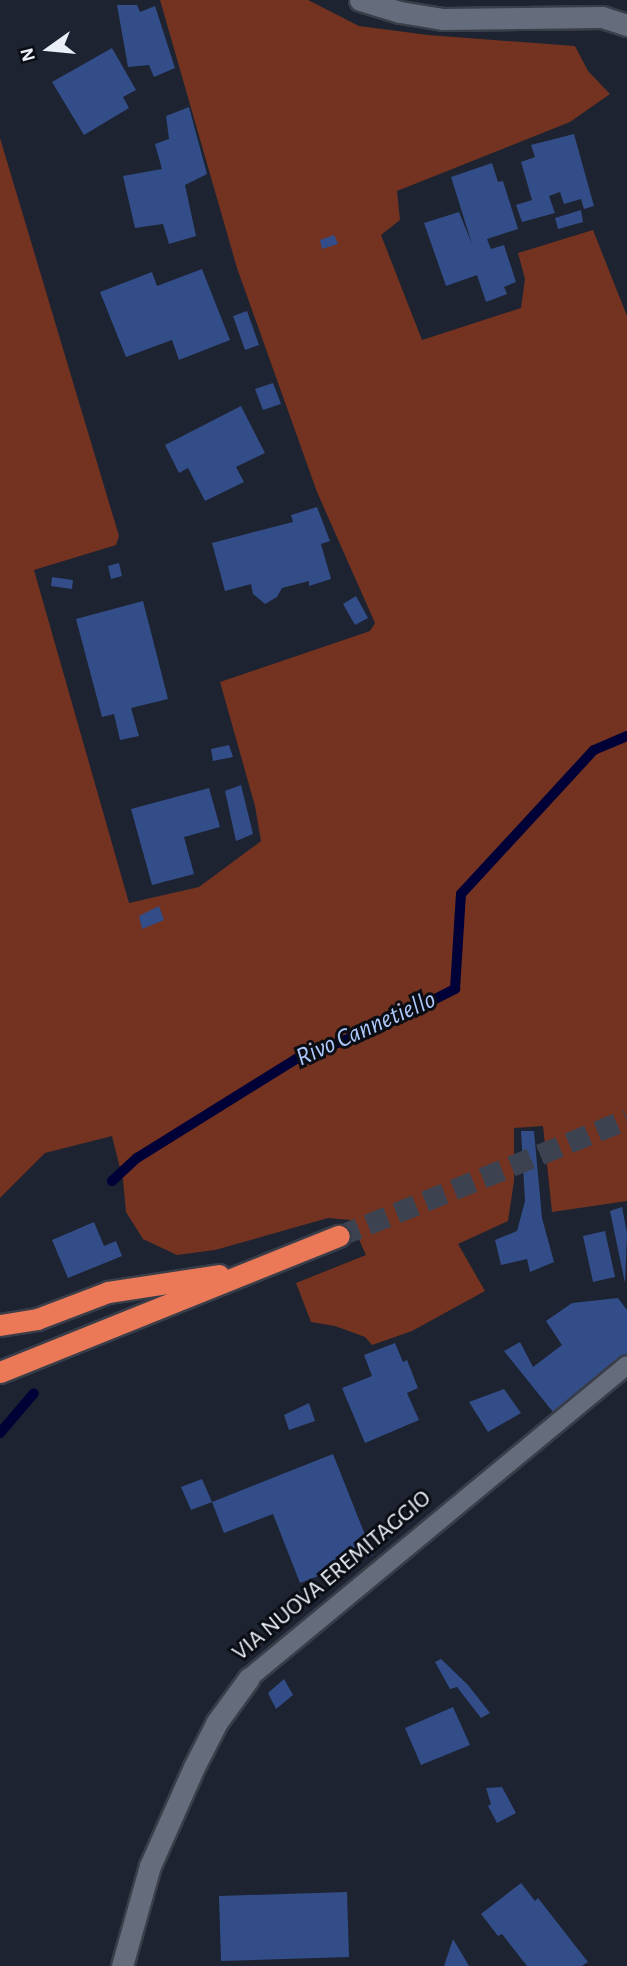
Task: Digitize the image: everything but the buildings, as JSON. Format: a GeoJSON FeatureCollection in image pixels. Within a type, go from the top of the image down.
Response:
{"type":"FeatureCollection","features":[{"type":"Feature","properties":{"kind":"highway"},"geometry":{"type":"LineString","coordinates":[[0,1372],[339,1236]]}},
{"type":"Feature","properties":{"kind":"highway"},"geometry":{"type":"LineString","coordinates":[[0,1325],[37,1319],[108,1292],[256,1269]]}},
{"type":"Feature","properties":{"kind":"street"},"geometry":{"type":"LineString","coordinates":[[360,0],[400,12],[443,19],[602,17],[627,25]]}},
{"type":"Feature","properties":{"kind":"street","name":"VIA NUOVA EREMITAGGIO"},"geometry":{"type":"LineString","coordinates":[[122,1966],[150,1866],[188,1779],[218,1722],[249,1678]]}},
{"type":"Feature","properties":{"kind":"lane","name":"VIA NUOVA EREMITAGGIO"},"geometry":{"type":"LineString","coordinates":[[249,1678],[627,1365]]}},
{"type":"Feature","properties":{"kind":"shaded area"},"geometry":{"type":"Polygon","coordinates":[[[160,0],[308,0],[359,26],[428,35],[575,46],[588,71],[610,94],[570,122],[397,191],[400,220],[381,235],[422,340],[521,308],[525,279],[518,253],[593,230],[627,316],[627,1201],[552,1212],[543,1126],[514,1128],[514,1181],[508,1221],[458,1244],[485,1291],[412,1331],[372,1345],[365,1337],[335,1326],[311,1322],[296,1283],[366,1255],[350,1220],[328,1218],[215,1250],[177,1255],[143,1239],[126,1212],[123,1180],[112,1136],[45,1153],[0,1198],[0,138],[119,536],[116,545],[34,570],[129,903],[199,887],[261,841],[255,806],[220,682],[370,631],[375,623],[317,492],[237,268],[160,0]]]}},
{"type":"Feature","properties":{"kind":"waterway","name":"Rivo Cannetiello"},"geometry":{"type":"LineString","coordinates":[[112,1181],[137,1158],[296,1059],[384,1025],[455,989],[461,894],[594,750],[627,736]]}},
{"type":"Feature","properties":{"kind":"waterway","name":"Rivo Cannetiello"},"geometry":{"type":"LineString","coordinates":[[0,1433],[34,1393]]}},
{"type":"Feature","properties":{"kind":"tunnel"},"geometry":{"type":"LineString","coordinates":[[339,1236],[627,1119]]}}]}
